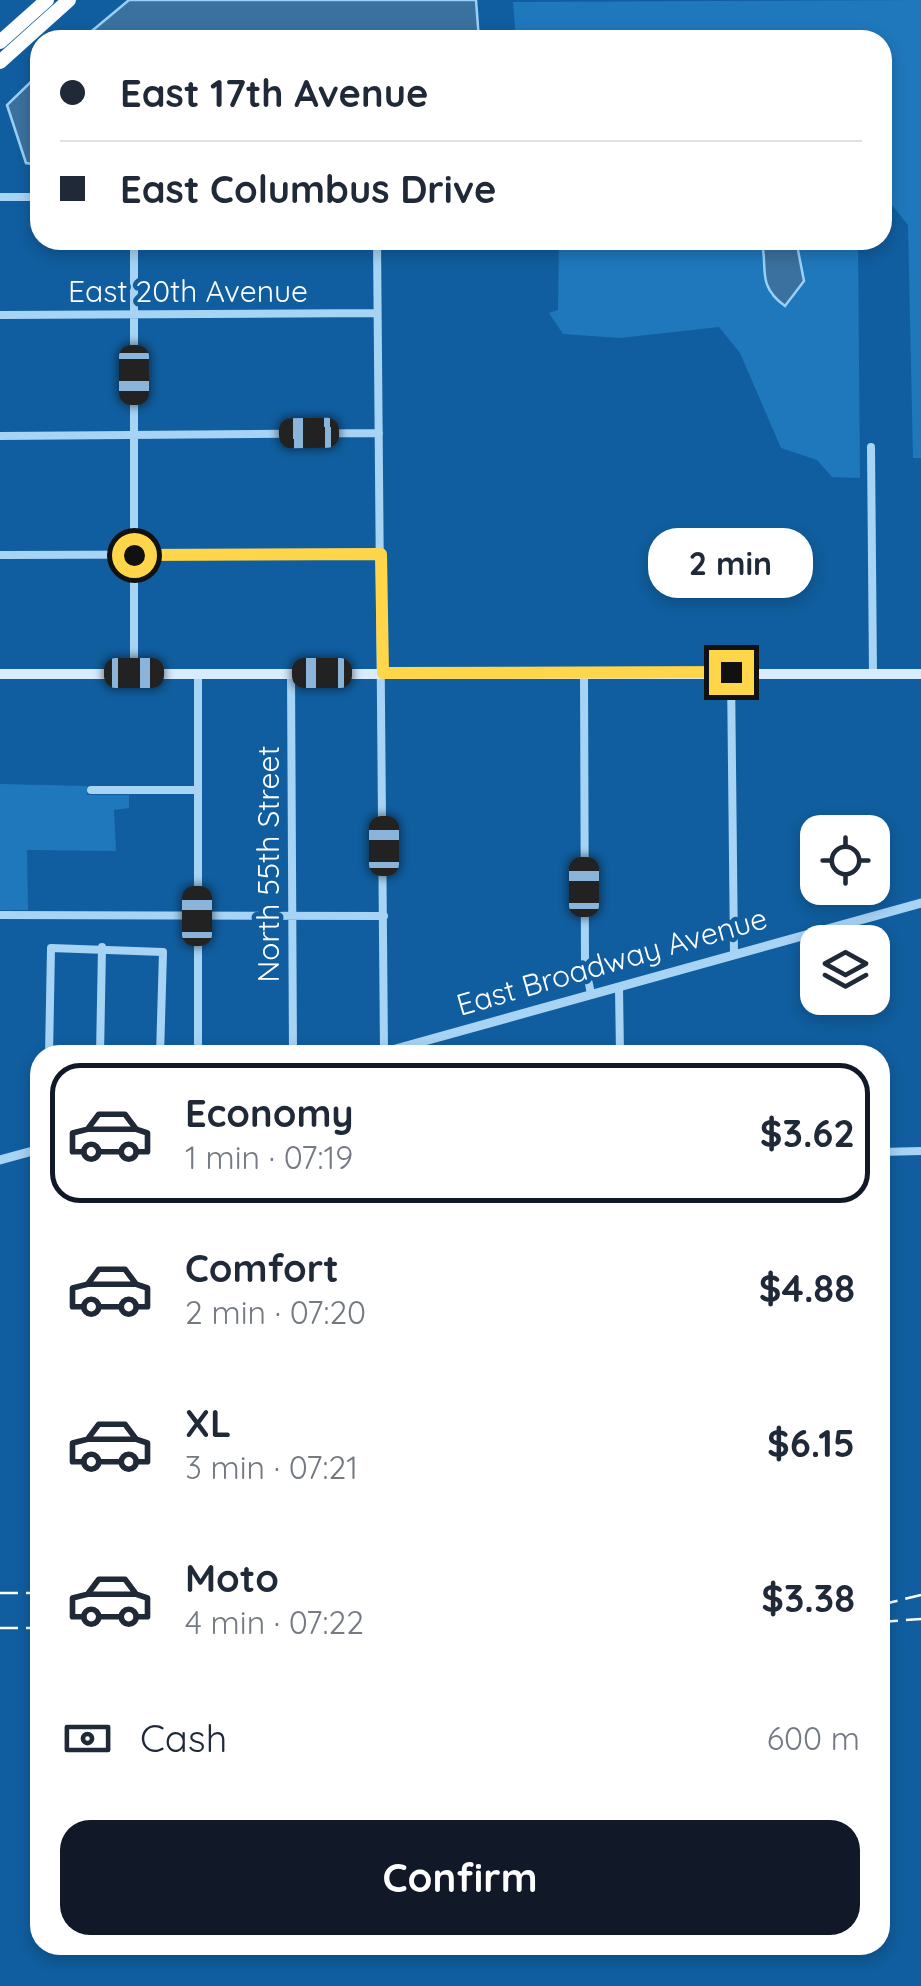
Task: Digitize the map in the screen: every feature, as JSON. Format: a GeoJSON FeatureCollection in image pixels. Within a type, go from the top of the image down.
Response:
{"type":"FeatureCollection","features":[{"type":"Feature","properties":{"kind":"highway"},"geometry":{"type":"LineString","coordinates":[[0,42],[47,0]]}},
{"type":"Feature","properties":{"kind":"highway"},"geometry":{"type":"LineString","coordinates":[[36,30],[69,0]]}},
{"type":"Feature","properties":{"kind":"highway"},"geometry":{"type":"LineString","coordinates":[[0,62],[30,35]]}},
{"type":"Feature","properties":{"kind":"main road"},"geometry":{"type":"LineString","coordinates":[[0,674],[921,674]]}},
{"type":"Feature","properties":{"kind":"street"},"geometry":{"type":"LineString","coordinates":[[0,197],[30,197]]}},
{"type":"Feature","properties":{"kind":"street"},"geometry":{"type":"LineString","coordinates":[[134,250],[134,673]]}},
{"type":"Feature","properties":{"kind":"street"},"geometry":{"type":"LineString","coordinates":[[377,250],[384,916],[379,1045]]}},
{"type":"Feature","properties":{"kind":"street","name":"East 20th Avenue"},"geometry":{"type":"LineString","coordinates":[[0,315],[377,313]]}},
{"type":"Feature","properties":{"kind":"street"},"geometry":{"type":"LineString","coordinates":[[0,436],[379,433]]}},
{"type":"Feature","properties":{"kind":"street"},"geometry":{"type":"LineString","coordinates":[[871,447],[873,674]]}},
{"type":"Feature","properties":{"kind":"street"},"geometry":{"type":"LineString","coordinates":[[0,555],[381,554]]}},
{"type":"Feature","properties":{"kind":"street"},"geometry":{"type":"LineString","coordinates":[[731,672],[734,953]]}},
{"type":"Feature","properties":{"kind":"street"},"geometry":{"type":"LineString","coordinates":[[198,673],[198,1045]]}},
{"type":"Feature","properties":{"kind":"street","name":"North 55th Street"},"geometry":{"type":"LineString","coordinates":[[291,673],[293,1045]]}},
{"type":"Feature","properties":{"kind":"street"},"geometry":{"type":"LineString","coordinates":[[584,673],[584,964],[592,994]]}},
{"type":"Feature","properties":{"kind":"street"},"geometry":{"type":"LineString","coordinates":[[91,790],[198,790]]}},
{"type":"Feature","properties":{"kind":"street","name":"East Broadway Avenue"},"geometry":{"type":"LineString","coordinates":[[411,1045],[921,904]]}},
{"type":"Feature","properties":{"kind":"street"},"geometry":{"type":"LineString","coordinates":[[0,915],[384,916]]}},
{"type":"Feature","properties":{"kind":"street"},"geometry":{"type":"LineString","coordinates":[[100,1045],[102,947]]}},
{"type":"Feature","properties":{"kind":"street"},"geometry":{"type":"LineString","coordinates":[[49,1045],[52,948],[102,947],[163,952],[160,1045]]}},
{"type":"Feature","properties":{"kind":"street"},"geometry":{"type":"LineString","coordinates":[[619,987],[620,1045]]}},
{"type":"Feature","properties":{"kind":"street"},"geometry":{"type":"LineString","coordinates":[[4,1157],[30,1150]]}},
{"type":"Feature","properties":{"kind":"street"},"geometry":{"type":"LineString","coordinates":[[890,1152],[921,1151]]}},
{"type":"Feature","properties":{"kind":"shaded area"},"geometry":{"type":"Polygon","coordinates":[[[129,0],[476,0],[478,30],[93,30],[129,0]]]}},
{"type":"Feature","properties":{"kind":"shaded area"},"geometry":{"type":"Polygon","coordinates":[[[921,0],[921,458],[913,458],[908,225],[892,205],[892,30],[515,30],[513,2],[921,0]]]}},
{"type":"Feature","properties":{"kind":"shaded area"},"geometry":{"type":"Polygon","coordinates":[[[30,83],[30,164],[26,163],[7,105],[30,83]]]}},
{"type":"Feature","properties":{"kind":"shaded area"},"geometry":{"type":"Polygon","coordinates":[[[559,250],[763,250],[770,294],[788,305],[804,281],[798,250],[858,250],[860,478],[832,477],[817,460],[781,448],[740,353],[719,327],[620,338],[563,334],[549,313],[558,310],[559,250]]]}},
{"type":"Feature","properties":{"kind":"shaded area"},"geometry":{"type":"Polygon","coordinates":[[[763,250],[798,250],[804,281],[785,306],[770,290],[763,250]]]}},
{"type":"Feature","properties":{"kind":"shaded area"},"geometry":{"type":"Polygon","coordinates":[[[0,784],[87,786],[87,795],[129,795],[129,808],[114,810],[116,851],[27,850],[28,910],[0,910],[0,784]]]}},
{"type":"Feature","properties":{"kind":"railway"},"geometry":{"type":"LineString","coordinates":[[0,1593],[30,1593]]}},
{"type":"Feature","properties":{"kind":"railway"},"geometry":{"type":"LineString","coordinates":[[890,1603],[921,1595]]}},
{"type":"Feature","properties":{"kind":"railway"},"geometry":{"type":"LineString","coordinates":[[890,1621],[921,1619]]}},
{"type":"Feature","properties":{"kind":"railway"},"geometry":{"type":"LineString","coordinates":[[0,1628],[30,1628]]}},
{"type":"Feature","properties":{"kind":"route"},"geometry":{"type":"LineString","coordinates":[[134,555],[381,554],[383,673],[731,672]]}}]}
